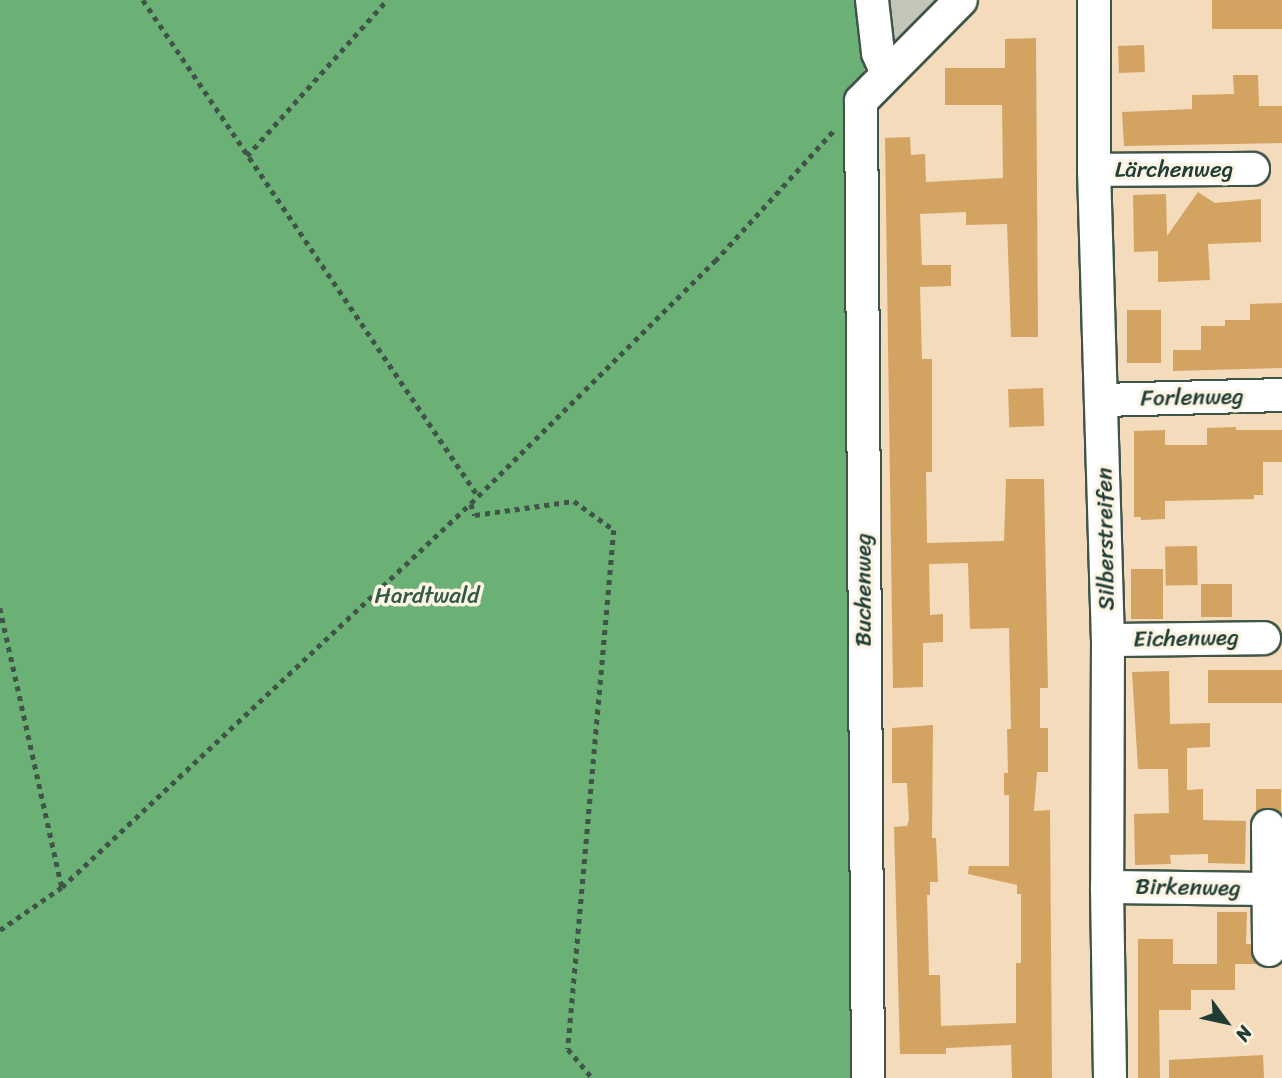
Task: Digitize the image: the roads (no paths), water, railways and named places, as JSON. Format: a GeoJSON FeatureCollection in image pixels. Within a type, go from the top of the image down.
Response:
{"type":"FeatureCollection","features":[{"type":"Feature","properties":{"kind":"street"},"geometry":{"type":"LineString","coordinates":[[872,0],[878,53],[887,73],[961,0]]}},
{"type":"Feature","properties":{"kind":"street","name":"Silberstreifen"},"geometry":{"type":"LineString","coordinates":[[1094,0],[1094,170],[1103,400],[1108,640],[1107,887],[1110,1078]]}},
{"type":"Feature","properties":{"kind":"street","name":"Buchenweg"},"geometry":{"type":"LineString","coordinates":[[868,1078],[861,101],[887,73]]}},
{"type":"Feature","properties":{"kind":"street","name":"Lärchenweg"},"geometry":{"type":"LineString","coordinates":[[1094,170],[1254,169]]}},
{"type":"Feature","properties":{"kind":"street","name":"Forlenweg"},"geometry":{"type":"LineString","coordinates":[[1103,400],[1282,396]]}},
{"type":"Feature","properties":{"kind":"street","name":"Eichenweg"},"geometry":{"type":"LineString","coordinates":[[1108,640],[1264,638]]}},
{"type":"Feature","properties":{"kind":"street","name":"Birkenweg"},"geometry":{"type":"LineString","coordinates":[[1268,826],[1269,950]]}},
{"type":"Feature","properties":{"kind":"street","name":"Birkenweg"},"geometry":{"type":"LineString","coordinates":[[1107,887],[1268,889]]}},
{"type":"Feature","properties":{"kind":"park label","name":"Hardtwald"},"geometry":{"type":"Point","coordinates":[427,596]}}]}
